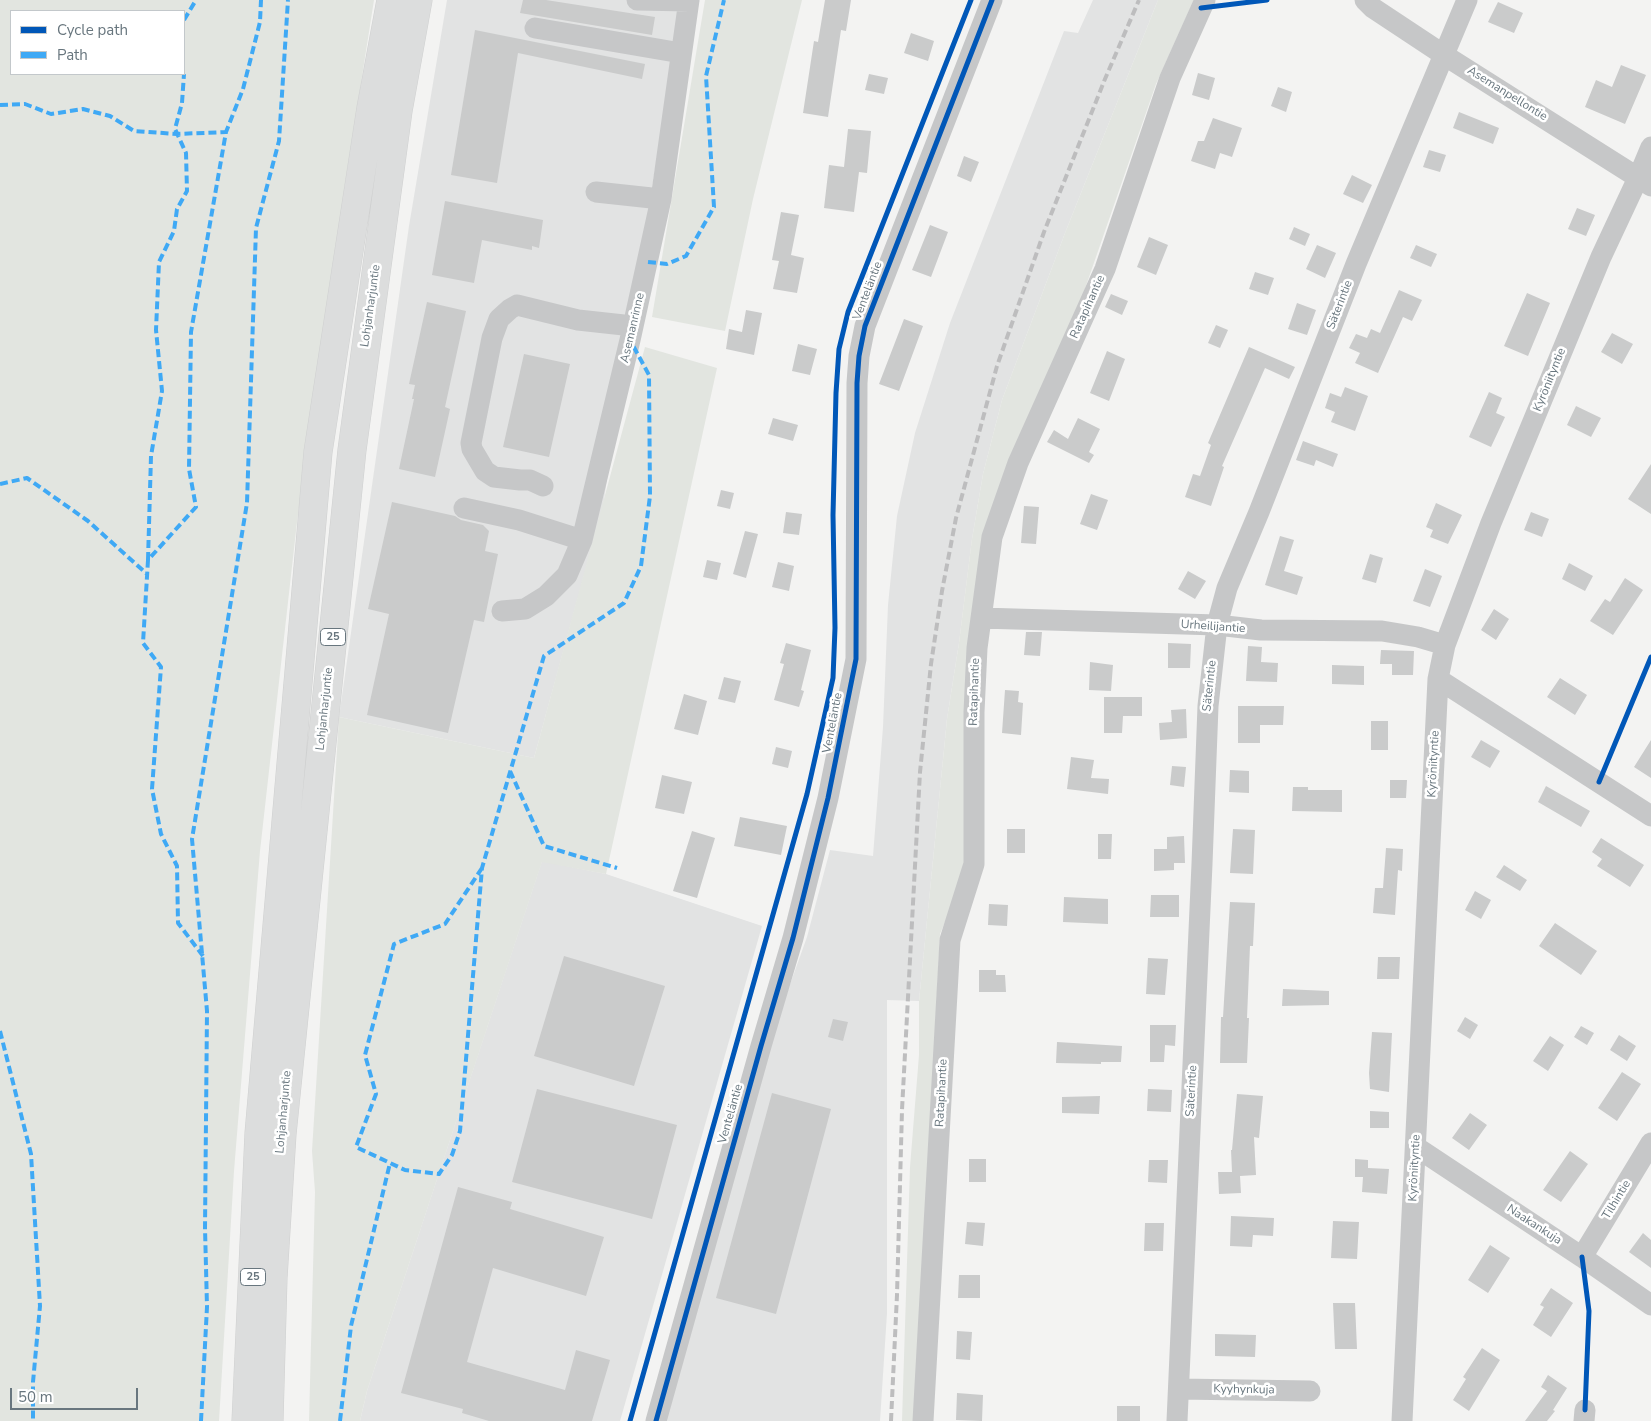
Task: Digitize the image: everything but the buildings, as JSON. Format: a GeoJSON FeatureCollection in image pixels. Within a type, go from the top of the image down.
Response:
{"type":"FeatureCollection","features":[{"type":"Feature","properties":{"kind":"highway","name":"Lohjanharjuntie"},"geometry":{"type":"LineString","coordinates":[[246,1421],[259,1133],[318,452],[371,108],[391,0]]}},
{"type":"Feature","properties":{"kind":"highway","name":"Lohjanharjuntie"},"geometry":{"type":"LineString","coordinates":[[269,1421],[273,1278],[282,1134],[349,480],[398,111],[418,0]]}},
{"type":"Feature","properties":{"kind":"street"},"geometry":{"type":"LineString","coordinates":[[637,0],[689,1]]}},
{"type":"Feature","properties":{"kind":"street","name":"Venteläntie"},"geometry":{"type":"LineString","coordinates":[[656,1421],[793,938],[830,790],[856,659],[857,383],[864,326],[992,0]]}},
{"type":"Feature","properties":{"kind":"street","name":"Ratapihantie"},"geometry":{"type":"LineString","coordinates":[[923,1421],[950,940],[974,864],[976,648],[992,537],[1018,462],[1105,269],[1170,78],[1205,0]]}},
{"type":"Feature","properties":{"kind":"street","name":"Asemanpellontie"},"geometry":{"type":"LineString","coordinates":[[1365,0],[1373,8],[1444,55],[1645,182]]}},
{"type":"Feature","properties":{"kind":"street","name":"Säterintie"},"geometry":{"type":"LineString","coordinates":[[1178,1421],[1208,706],[1217,626],[1227,588],[1259,512],[1356,264],[1467,0]]}},
{"type":"Feature","properties":{"kind":"street","name":"Asemanrinne"},"geometry":{"type":"LineString","coordinates":[[502,611],[525,608],[546,596],[567,575],[582,540],[661,199],[689,1]]}},
{"type":"Feature","properties":{"kind":"street"},"geometry":{"type":"LineString","coordinates":[[535,28],[681,53]]}},
{"type":"Feature","properties":{"kind":"street","name":"Kyröniityntie"},"geometry":{"type":"LineString","coordinates":[[1402,1421],[1438,679],[1444,645],[1491,523],[1601,257],[1645,182],[1651,147]]}},
{"type":"Feature","properties":{"kind":"street"},"geometry":{"type":"LineString","coordinates":[[596,192],[661,199]]}},
{"type":"Feature","properties":{"kind":"street"},"geometry":{"type":"LineString","coordinates":[[543,486],[530,480],[494,477],[485,471],[472,449],[471,443],[492,338],[499,320],[510,309],[517,306],[578,320],[633,326]]}},
{"type":"Feature","properties":{"kind":"street"},"geometry":{"type":"LineString","coordinates":[[464,508],[519,520],[582,540]]}},
{"type":"Feature","properties":{"kind":"street","name":"Urheilijantie"},"geometry":{"type":"LineString","coordinates":[[981,618],[1217,626],[1261,630],[1382,632],[1418,637],[1444,645]]}},
{"type":"Feature","properties":{"kind":"street"},"geometry":{"type":"LineString","coordinates":[[1438,679],[1651,816]]}},
{"type":"Feature","properties":{"kind":"street","name":"Tilhintie"},"geometry":{"type":"LineString","coordinates":[[1582,1257],[1651,1143]]}},
{"type":"Feature","properties":{"kind":"street","name":"Naakankuja"},"geometry":{"type":"LineString","coordinates":[[1416,1147],[1651,1305]]}},
{"type":"Feature","properties":{"kind":"street","name":"Kyyhynkuja"},"geometry":{"type":"LineString","coordinates":[[1179,1389],[1310,1391]]}},
{"type":"Feature","properties":{"kind":"shaded area"},"geometry":{"type":"Polygon","coordinates":[[[0,0],[374,0],[345,185],[297,522],[260,851],[234,1171],[219,1421],[0,1421],[0,0]]]}},
{"type":"Feature","properties":{"kind":"shaded area"},"geometry":{"type":"Polygon","coordinates":[[[447,0],[681,0],[603,506],[534,758],[339,717],[409,226],[447,0]]]}},
{"type":"Feature","properties":{"kind":"shaded area"},"geometry":{"type":"Polygon","coordinates":[[[705,0],[802,0],[753,199],[725,331],[652,317],[705,0]]]}},
{"type":"Feature","properties":{"kind":"shaded area"},"geometry":{"type":"Polygon","coordinates":[[[1093,0],[1158,0],[1065,233],[1002,400],[983,474],[947,719],[919,1001],[887,1000],[887,1313],[880,1421],[666,1421],[769,1043],[807,937],[830,850],[873,856],[883,727],[888,605],[897,516],[915,433],[950,323],[1064,31],[1078,33],[1093,0]]]}},
{"type":"Feature","properties":{"kind":"shaded area"},"geometry":{"type":"Polygon","coordinates":[[[1158,0],[1194,0],[1156,84],[1080,303],[989,521],[964,877],[940,934],[915,1421],[902,1421],[910,1167],[919,1055],[919,1001],[947,719],[983,474],[1002,400],[1065,233],[1158,0]]]}},
{"type":"Feature","properties":{"kind":"shaded area"},"geometry":{"type":"Polygon","coordinates":[[[645,347],[717,368],[606,874],[542,862],[367,1391],[360,1421],[309,1421],[315,1192],[312,1151],[339,717],[534,758],[645,347]]]}},
{"type":"Feature","properties":{"kind":"shaded area"},"geometry":{"type":"Polygon","coordinates":[[[542,861],[606,874],[762,926],[620,1421],[360,1421],[367,1391],[542,861]]]}},
{"type":"Feature","properties":{"kind":"railway"},"geometry":{"type":"LineString","coordinates":[[891,1421],[897,1295],[902,1110],[920,772],[931,664],[942,591],[956,518],[997,366],[1044,232],[1105,79],[1139,0]]}},
{"type":"Feature","properties":{"kind":"marked path"},"geometry":{"type":"LineString","coordinates":[[185,18],[196,0]]}},
{"type":"Feature","properties":{"kind":"marked path"},"geometry":{"type":"LineString","coordinates":[[203,956],[178,923],[177,866],[161,834],[152,789],[161,667],[143,643],[148,560],[196,507],[189,469],[191,332],[226,132],[243,89],[260,22],[261,0]]}},
{"type":"Feature","properties":{"kind":"marked path"},"geometry":{"type":"LineString","coordinates":[[201,1421],[207,1307],[205,1228],[207,1011],[192,839],[247,503],[256,228],[279,141],[288,0]]}},
{"type":"Feature","properties":{"kind":"marked path"},"geometry":{"type":"LineString","coordinates":[[648,262],[667,264],[686,256],[714,207],[706,76],[724,0]]}},
{"type":"Feature","properties":{"kind":"marked path"},"geometry":{"type":"LineString","coordinates":[[148,560],[151,456],[162,391],[156,330],[159,262],[174,231],[177,209],[187,191],[186,153],[175,129],[182,103],[184,75]]}},
{"type":"Feature","properties":{"kind":"marked path"},"geometry":{"type":"LineString","coordinates":[[0,105],[25,104],[51,114],[83,109],[110,116],[134,131],[177,134],[226,132]]}},
{"type":"Feature","properties":{"kind":"marked path"},"geometry":{"type":"LineString","coordinates":[[482,868],[445,924],[394,944],[365,1055],[376,1094],[356,1147],[405,1170],[439,1174],[452,1155],[460,1131],[482,868],[544,656],[624,603],[641,566],[650,496],[649,375],[630,340]]}},
{"type":"Feature","properties":{"kind":"marked path"},"geometry":{"type":"LineString","coordinates":[[0,484],[27,478],[88,521],[147,574]]}},
{"type":"Feature","properties":{"kind":"marked path"},"geometry":{"type":"LineString","coordinates":[[510,771],[544,846],[617,868]]}},
{"type":"Feature","properties":{"kind":"marked path"},"geometry":{"type":"LineString","coordinates":[[0,1031],[31,1154],[40,1306],[33,1382],[33,1421]]}},
{"type":"Feature","properties":{"kind":"marked path"},"geometry":{"type":"LineString","coordinates":[[340,1421],[351,1326],[390,1163]]}},
{"type":"Feature","properties":{"kind":"cycle path"},"geometry":{"type":"LineString","coordinates":[[630,1421],[807,794],[833,678],[835,628],[833,515],[839,349],[848,312],[971,0]]}},
{"type":"Feature","properties":{"kind":"cycle path"},"geometry":{"type":"LineString","coordinates":[[656,1421],[793,938],[828,798],[856,659],[857,383],[859,356],[865,326],[992,0]]}},
{"type":"Feature","properties":{"kind":"cycle path"},"geometry":{"type":"LineString","coordinates":[[1201,8],[1267,0]]}},
{"type":"Feature","properties":{"kind":"cycle path"},"geometry":{"type":"LineString","coordinates":[[1599,782],[1651,657]]}},
{"type":"Feature","properties":{"kind":"cycle path"},"geometry":{"type":"LineString","coordinates":[[1582,1257],[1589,1311],[1585,1410]]}}]}
